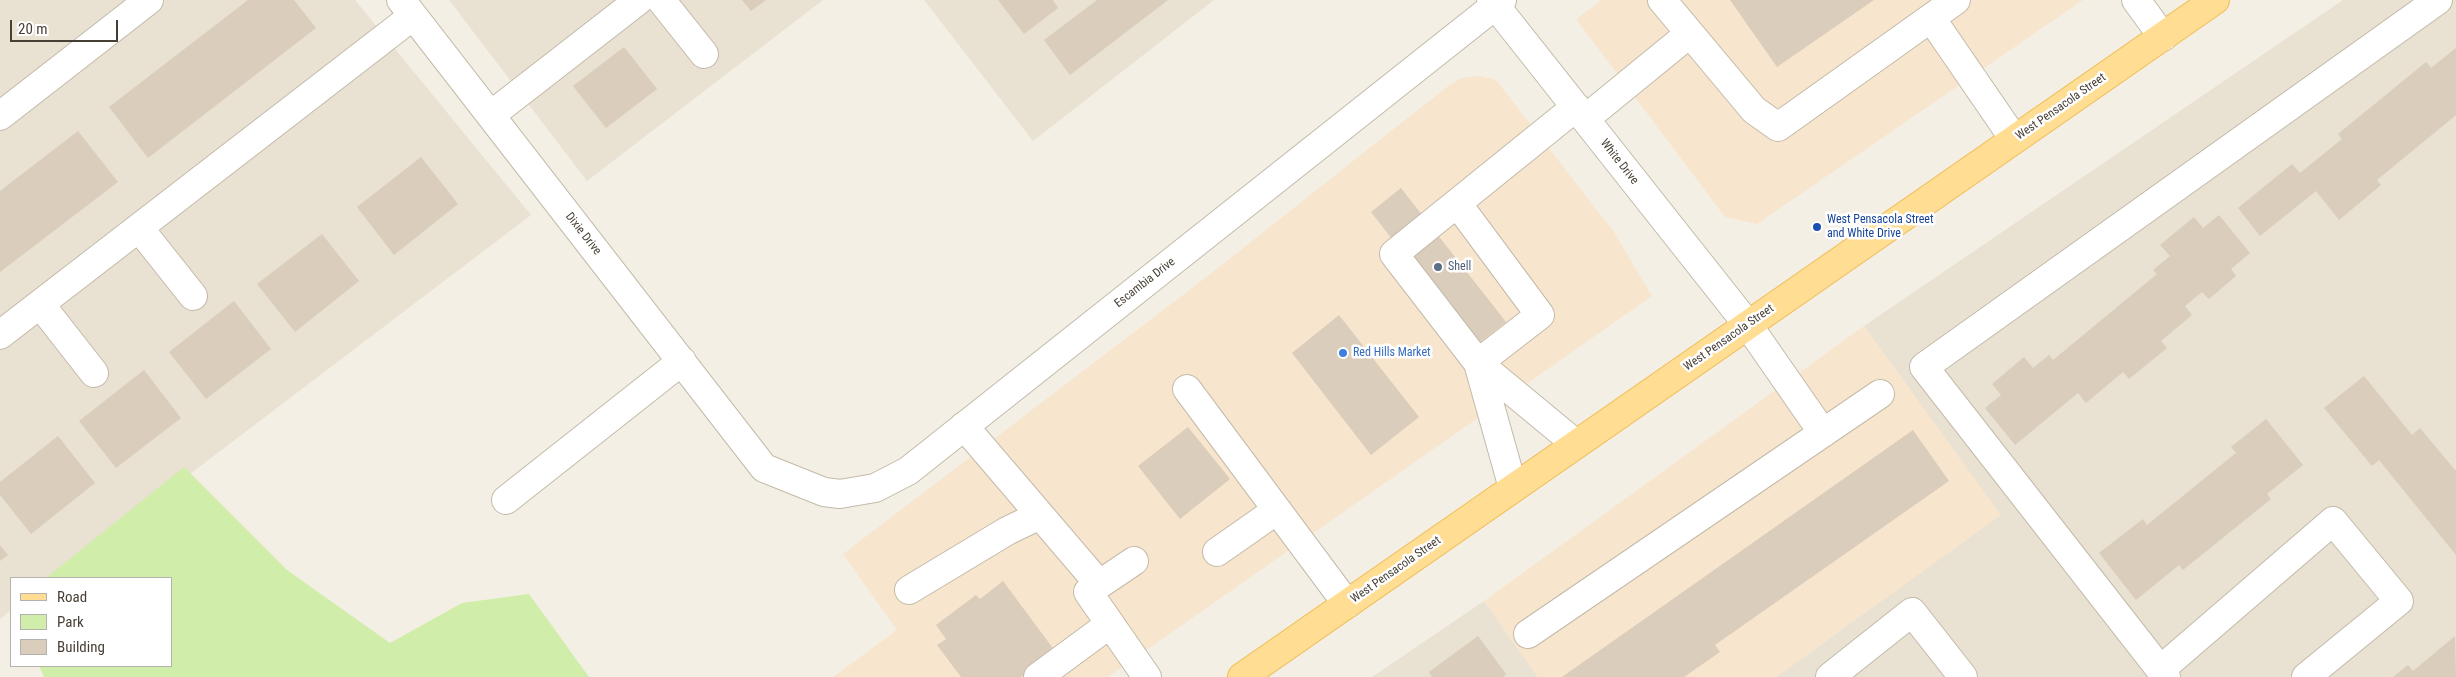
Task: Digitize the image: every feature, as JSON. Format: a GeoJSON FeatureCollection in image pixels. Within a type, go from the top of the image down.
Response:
{"type":"FeatureCollection","features":[{"type":"Feature","properties":{"kind":"main road","name":"West Pensacola Street"},"geometry":{"type":"LineString","coordinates":[[1242,677],[2216,0]]}},
{"type":"Feature","properties":{"kind":"street"},"geometry":{"type":"LineString","coordinates":[[0,116],[150,0]]}},
{"type":"Feature","properties":{"kind":"street"},"geometry":{"type":"LineString","coordinates":[[491,115],[639,0]]}},
{"type":"Feature","properties":{"kind":"street"},"geometry":{"type":"LineString","coordinates":[[661,0],[704,54]]}},
{"type":"Feature","properties":{"kind":"street"},"geometry":{"type":"LineString","coordinates":[[1662,0],[1754,110],[1778,127],[1956,0]]}},
{"type":"Feature","properties":{"kind":"street"},"geometry":{"type":"LineString","coordinates":[[2136,0],[2163,37]]}},
{"type":"Feature","properties":{"kind":"street"},"geometry":{"type":"LineString","coordinates":[[2306,677],[2399,602],[2333,521],[2163,674],[1924,367],[2438,0]]}},
{"type":"Feature","properties":{"kind":"street","name":"White Drive"},"geometry":{"type":"LineString","coordinates":[[1496,2],[1580,113],[1748,325],[1824,433]]}},
{"type":"Feature","properties":{"kind":"street","name":"Escambia Drive"},"geometry":{"type":"LineString","coordinates":[[764,468],[824,492],[840,494],[875,488],[908,471],[1496,2]]}},
{"type":"Feature","properties":{"kind":"street"},"geometry":{"type":"LineString","coordinates":[[0,335],[139,228],[407,8]]}},
{"type":"Feature","properties":{"kind":"street","name":"Dixie Drive"},"geometry":{"type":"LineString","coordinates":[[407,8],[764,468]]}},
{"type":"Feature","properties":{"kind":"street"},"geometry":{"type":"LineString","coordinates":[[1931,18],[2014,139]]}},
{"type":"Feature","properties":{"kind":"street"},"geometry":{"type":"LineString","coordinates":[[1576,444],[1478,363],[1394,254],[1457,203],[1689,34]]}},
{"type":"Feature","properties":{"kind":"street"},"geometry":{"type":"LineString","coordinates":[[1457,203],[1540,315],[1478,363]]}},
{"type":"Feature","properties":{"kind":"street"},"geometry":{"type":"LineString","coordinates":[[139,228],[193,296]]}},
{"type":"Feature","properties":{"kind":"street"},"geometry":{"type":"LineString","coordinates":[[40,304],[94,373]]}},
{"type":"Feature","properties":{"kind":"street"},"geometry":{"type":"LineString","coordinates":[[506,500],[682,361]]}},
{"type":"Feature","properties":{"kind":"street"},"geometry":{"type":"LineString","coordinates":[[1478,363],[1513,488]]}},
{"type":"Feature","properties":{"kind":"street"},"geometry":{"type":"LineString","coordinates":[[1187,389],[1347,604]]}},
{"type":"Feature","properties":{"kind":"street"},"geometry":{"type":"LineString","coordinates":[[1528,634],[1880,394]]}},
{"type":"Feature","properties":{"kind":"street"},"geometry":{"type":"LineString","coordinates":[[964,426],[1099,584]]}},
{"type":"Feature","properties":{"kind":"street"},"geometry":{"type":"LineString","coordinates":[[1217,552],[1277,510]]}},
{"type":"Feature","properties":{"kind":"street"},"geometry":{"type":"LineString","coordinates":[[908,590],[1007,531],[1040,515]]}},
{"type":"Feature","properties":{"kind":"street"},"geometry":{"type":"LineString","coordinates":[[1134,561],[1088,592],[1147,677]]}},
{"type":"Feature","properties":{"kind":"street"},"geometry":{"type":"LineString","coordinates":[[1830,677],[1912,612],[1963,677]]}},
{"type":"Feature","properties":{"kind":"street"},"geometry":{"type":"LineString","coordinates":[[1038,677],[1110,624]]}},
{"type":"Feature","properties":{"kind":"shaded area"},"geometry":{"type":"Polygon","coordinates":[[[0,0],[355,0],[531,215],[54,577],[10,577],[10,611],[0,619],[0,0]]]}},
{"type":"Feature","properties":{"kind":"shaded area"},"geometry":{"type":"Polygon","coordinates":[[[449,0],[823,0],[587,181],[449,0]]]}},
{"type":"Feature","properties":{"kind":"shaded area"},"geometry":{"type":"Polygon","coordinates":[[[924,0],[1214,0],[1033,141],[924,0]]]}},
{"type":"Feature","properties":{"kind":"shaded area"},"geometry":{"type":"Polygon","coordinates":[[[1602,0],[2083,0],[1757,224],[1725,217],[1576,19],[1602,0]]]}},
{"type":"Feature","properties":{"kind":"shaded area"},"geometry":{"type":"Polygon","coordinates":[[[2343,0],[2456,0],[2456,677],[1776,677],[2000,515],[1864,326],[2343,0]]]}},
{"type":"Feature","properties":{"kind":"shaded area"},"geometry":{"type":"Polygon","coordinates":[[[1479,76],[1496,80],[1614,232],[1652,296],[1108,677],[833,677],[897,630],[843,554],[1209,275],[1448,86],[1461,78],[1479,76]]]}},
{"type":"Feature","properties":{"kind":"shaded area"},"geometry":{"type":"Polygon","coordinates":[[[1864,326],[2001,515],[1776,677],[1538,677],[1484,601],[1864,326]]]}},
{"type":"Feature","properties":{"kind":"shaded area"},"geometry":{"type":"Polygon","coordinates":[[[1484,601],[1538,677],[1372,677],[1484,601]]]}},
{"type":"Feature","properties":{"kind":"green space"},"geometry":{"type":"Polygon","coordinates":[[[184,467],[287,570],[390,643],[462,603],[529,594],[589,677],[44,677],[39,667],[172,667],[172,577],[47,577],[184,467]]]}},
{"type":"Feature","properties":{"kind":"building"},"geometry":{"type":"Polygon","coordinates":[[[248,0],[294,0],[316,28],[148,158],[109,107],[248,0]]]}},
{"type":"Feature","properties":{"kind":"building"},"geometry":{"type":"Polygon","coordinates":[[[742,0],[766,0],[751,11],[742,0]]]}},
{"type":"Feature","properties":{"kind":"building"},"geometry":{"type":"Polygon","coordinates":[[[998,0],[1053,0],[1058,8],[1024,34],[998,0]]]}},
{"type":"Feature","properties":{"kind":"building"},"geometry":{"type":"Polygon","coordinates":[[[1097,0],[1168,0],[1070,75],[1044,40],[1097,0]]]}},
{"type":"Feature","properties":{"kind":"building"},"geometry":{"type":"Polygon","coordinates":[[[1730,0],[1874,0],[1777,67],[1730,0]]]}},
{"type":"Feature","properties":{"kind":"building"},"geometry":{"type":"Polygon","coordinates":[[[624,47],[657,89],[606,128],[573,86],[624,47]]]}},
{"type":"Feature","properties":{"kind":"building"},"geometry":{"type":"Polygon","coordinates":[[[2456,48],[2456,115],[2377,180],[2381,185],[2339,220],[2316,191],[2260,236],[2238,208],[2292,164],[2300,173],[2342,139],[2338,134],[2426,62],[2431,68],[2456,48]]]}},
{"type":"Feature","properties":{"kind":"building"},"geometry":{"type":"Polygon","coordinates":[[[78,131],[118,182],[0,272],[0,191],[78,131]]]}},
{"type":"Feature","properties":{"kind":"building"},"geometry":{"type":"Polygon","coordinates":[[[421,157],[458,204],[394,255],[357,207],[421,157]]]}},
{"type":"Feature","properties":{"kind":"building","name":"Shell"},"geometry":{"type":"Polygon","coordinates":[[[1401,188],[1506,322],[1475,346],[1371,212],[1401,188]]]}},
{"type":"Feature","properties":{"kind":"building"},"geometry":{"type":"Polygon","coordinates":[[[2219,215],[2250,253],[2231,269],[2236,276],[2209,299],[2202,292],[2185,306],[2192,315],[2161,341],[2167,348],[2129,379],[2123,372],[2086,403],[2078,393],[2015,445],[1985,408],[2001,395],[1992,384],[2024,357],[2033,368],[2049,355],[2053,360],[2157,274],[2153,270],[2170,256],[2160,245],[2194,217],[2203,228],[2219,215]]]}},
{"type":"Feature","properties":{"kind":"building"},"geometry":{"type":"Polygon","coordinates":[[[322,234],[359,281],[295,332],[257,284],[322,234]]]}},
{"type":"Feature","properties":{"kind":"building"},"geometry":{"type":"Polygon","coordinates":[[[234,301],[271,349],[206,399],[169,352],[234,301]]]}},
{"type":"Feature","properties":{"kind":"building"},"geometry":{"type":"Polygon","coordinates":[[[1339,315],[1419,417],[1371,455],[1292,353],[1339,315]]]}},
{"type":"Feature","properties":{"kind":"building"},"geometry":{"type":"Polygon","coordinates":[[[144,370],[181,418],[116,468],[79,421],[144,370]]]}},
{"type":"Feature","properties":{"kind":"building"},"geometry":{"type":"Polygon","coordinates":[[[2364,376],[2412,435],[2420,428],[2456,469],[2456,555],[2379,460],[2372,466],[2324,408],[2364,376]]]}},
{"type":"Feature","properties":{"kind":"building"},"geometry":{"type":"Polygon","coordinates":[[[2266,419],[2303,465],[2267,494],[2271,499],[2183,570],[2179,565],[2136,600],[2099,553],[2143,519],[2147,525],[2236,453],[2231,447],[2266,419]]]}},
{"type":"Feature","properties":{"kind":"building"},"geometry":{"type":"Polygon","coordinates":[[[1188,427],[1230,479],[1180,519],[1138,466],[1188,427]]]}},
{"type":"Feature","properties":{"kind":"building"},"geometry":{"type":"Polygon","coordinates":[[[1913,430],[1949,481],[1715,645],[1720,652],[1684,677],[1562,677],[1913,430]]]}},
{"type":"Feature","properties":{"kind":"building"},"geometry":{"type":"Polygon","coordinates":[[[58,436],[95,483],[31,534],[0,495],[0,482],[58,436]]]}},
{"type":"Feature","properties":{"kind":"building"},"geometry":{"type":"Polygon","coordinates":[[[0,545],[8,555],[0,561],[0,545]]]}},
{"type":"Feature","properties":{"kind":"building"},"geometry":{"type":"Polygon","coordinates":[[[1003,581],[1055,651],[1021,677],[961,677],[937,645],[946,639],[936,625],[976,595],[980,599],[1003,581]]]}},
{"type":"Feature","properties":{"kind":"building"},"geometry":{"type":"Polygon","coordinates":[[[1478,636],[1506,674],[1503,677],[1432,677],[1429,672],[1478,636]]]}},
{"type":"Feature","properties":{"kind":"building"},"geometry":{"type":"Polygon","coordinates":[[[2455,636],[2456,677],[2393,677],[2408,665],[2413,671],[2455,636]]]}},
{"type":"Feature","properties":{"kind":"place","name":"West Pensacola Street and White Drive"},"geometry":{"type":"Point","coordinates":[1817,227]}},
{"type":"Feature","properties":{"kind":"place","name":"Shell"},"geometry":{"type":"Point","coordinates":[1438,267]}},
{"type":"Feature","properties":{"kind":"place","name":"Red Hills Market"},"geometry":{"type":"Point","coordinates":[1343,353]}}]}
